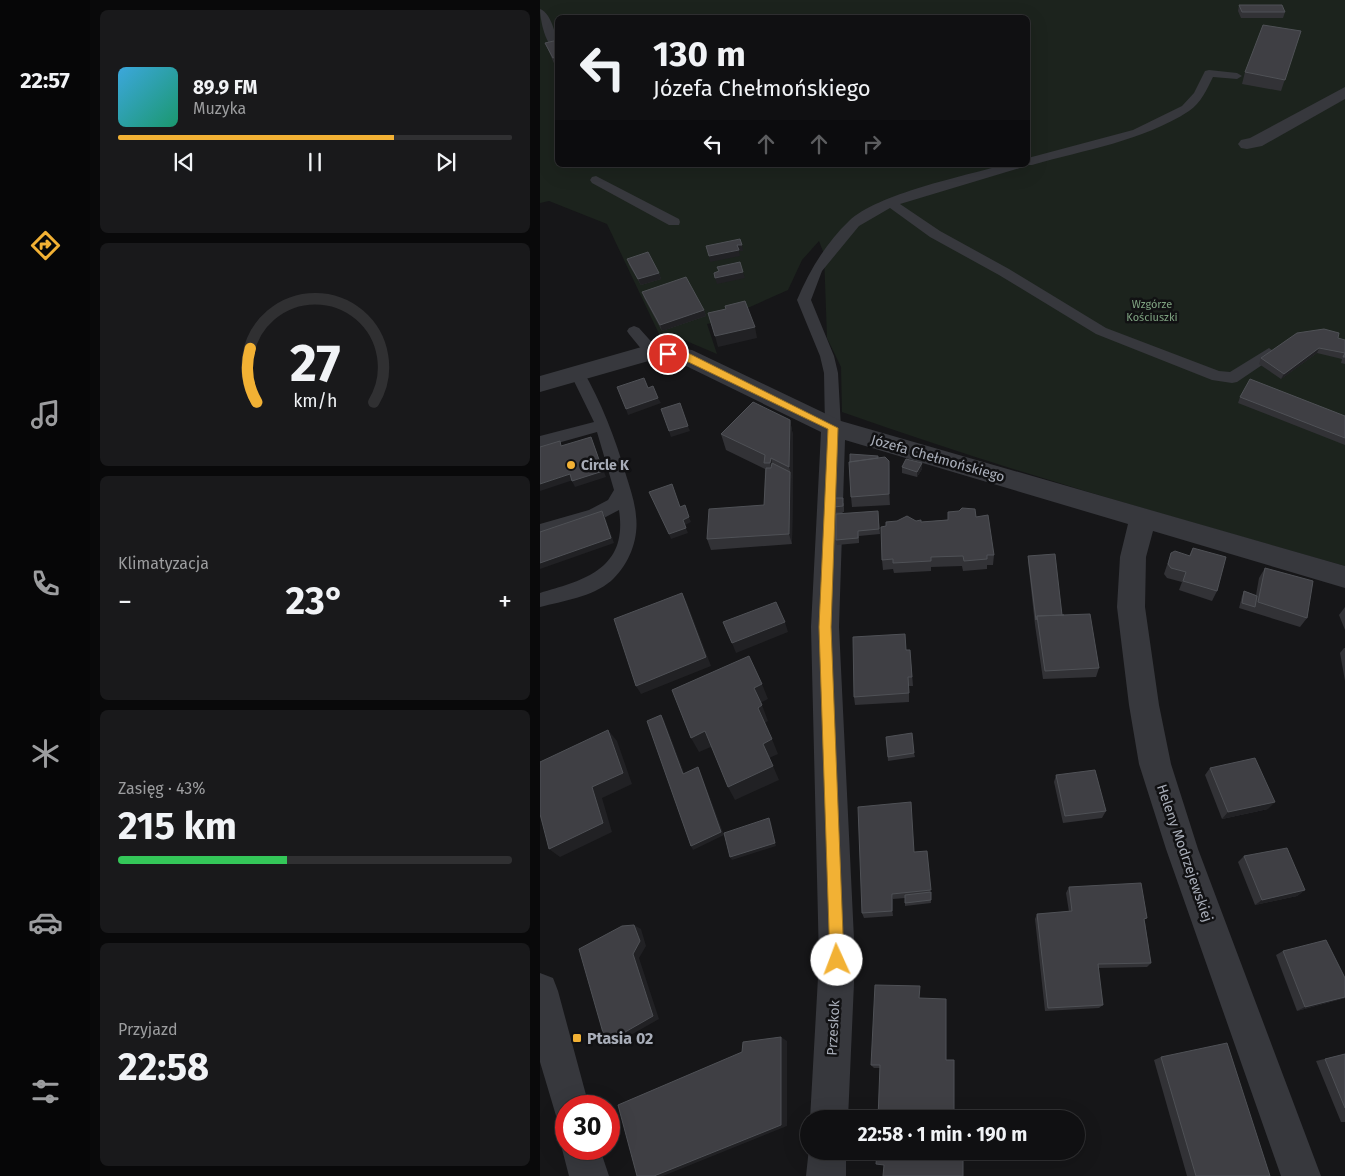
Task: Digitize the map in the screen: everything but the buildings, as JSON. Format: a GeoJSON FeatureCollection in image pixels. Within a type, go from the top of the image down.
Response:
{"type":"FeatureCollection","features":[{"type":"Feature","properties":{"kind":"street"},"geometry":{"type":"LineString","coordinates":[[1247,144],[1256,142],[1345,92]]}},
{"type":"Feature","properties":{"kind":"street","name":"Józefa Chełmońskiego"},"geometry":{"type":"LineString","coordinates":[[540,384],[652,352],[684,356],[833,428],[1345,577]]}},
{"type":"Feature","properties":{"kind":"street","name":"Przeskok"},"geometry":{"type":"LineString","coordinates":[[829,1110],[837,960],[825,627],[833,428]]}},
{"type":"Feature","properties":{"kind":"street","name":"Heleny Modrzejewskiej"},"geometry":{"type":"LineString","coordinates":[[1143,518],[1133,557],[1132,607],[1144,706],[1155,764],[1182,849],[1301,1176]]}},
{"type":"Feature","properties":{"kind":"street"},"geometry":{"type":"LineString","coordinates":[[540,991],[567,1095]]}},
{"type":"Feature","properties":{"kind":"street"},"geometry":{"type":"LineString","coordinates":[[584,1160],[589,1176]]}},
{"type":"Feature","properties":{"kind":"street"},"geometry":{"type":"LineString","coordinates":[[826,1176],[827,1160]]}},
{"type":"Feature","properties":{"kind":"lane"},"geometry":{"type":"LineString","coordinates":[[540,12],[555,42]]}},
{"type":"Feature","properties":{"kind":"lane"},"geometry":{"type":"LineString","coordinates":[[1030,161],[1137,132],[1186,108],[1199,94],[1209,73],[1237,76]]}},
{"type":"Feature","properties":{"kind":"lane"},"geometry":{"type":"LineString","coordinates":[[833,428],[830,373],[827,356],[804,300],[816,270],[854,223],[873,211],[893,205],[912,195],[1009,167]]}},
{"type":"Feature","properties":{"kind":"lane"},"geometry":{"type":"LineString","coordinates":[[596,180],[674,222]]}},
{"type":"Feature","properties":{"kind":"lane"},"geometry":{"type":"LineString","coordinates":[[893,205],[935,234],[1110,334],[1217,376],[1232,378],[1269,353]]}},
{"type":"Feature","properties":{"kind":"lane"},"geometry":{"type":"LineString","coordinates":[[634,331],[652,352]]}},
{"type":"Feature","properties":{"kind":"lane"},"geometry":{"type":"LineString","coordinates":[[540,600],[594,583],[614,566],[629,538],[628,504],[603,425],[577,373]]}},
{"type":"Feature","properties":{"kind":"lane"},"geometry":{"type":"LineString","coordinates":[[540,442],[603,425]]}},
{"type":"Feature","properties":{"kind":"lane"},"geometry":{"type":"LineString","coordinates":[[540,531],[594,515],[614,505],[622,490]]}},
{"type":"Feature","properties":{"kind":"green space","name":"Wzgórze Kościuszki"},"geometry":{"type":"Polygon","coordinates":[[[540,0],[1345,0],[1345,566],[1030,474],[842,412],[841,367],[827,338],[824,254],[819,241],[802,260],[788,290],[716,322],[707,324],[717,354],[677,337],[660,336],[607,224],[549,201],[540,203],[540,0]]]}},
{"type":"Feature","properties":{"kind":"place","name":"Circle K"},"geometry":{"type":"Point","coordinates":[571,465]}},
{"type":"Feature","properties":{"kind":"place","name":"Ptasia 02"},"geometry":{"type":"Point","coordinates":[577,1038]}},
{"type":"Feature","properties":{"kind":"route"},"geometry":{"type":"LineString","coordinates":[[668,354],[684,356],[833,428],[825,627],[837,960]]}}]}
